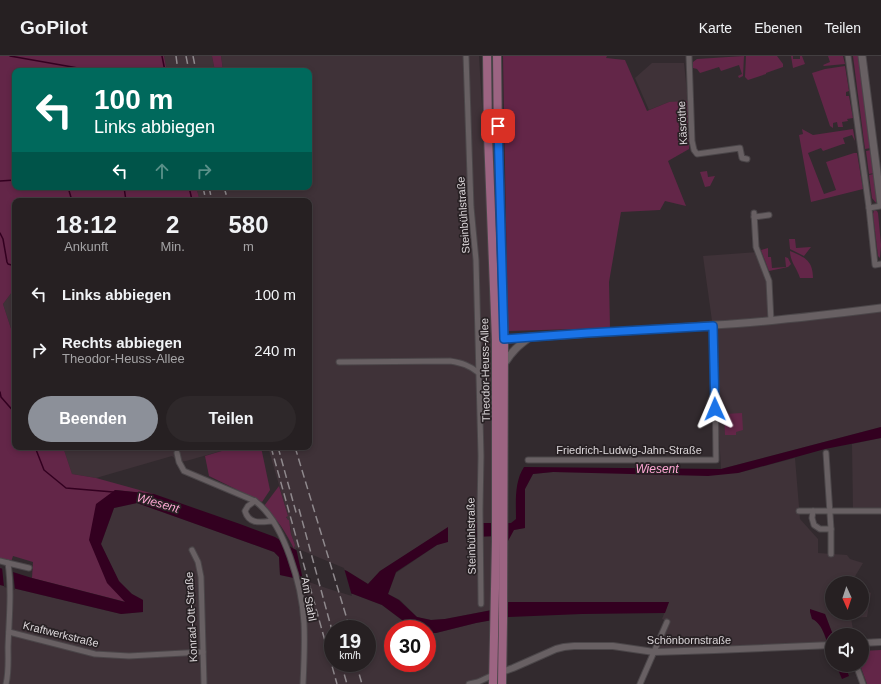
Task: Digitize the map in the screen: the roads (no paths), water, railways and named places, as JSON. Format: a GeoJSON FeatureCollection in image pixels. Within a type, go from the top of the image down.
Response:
{"type":"FeatureCollection","features":[{"type":"Feature","properties":{"kind":"main road","name":"Theodor-Heuss-Allee"},"geometry":{"type":"LineString","coordinates":[[487,56],[488,136],[500,340],[504,364],[500,510]]}},
{"type":"Feature","properties":{"kind":"main road","name":"Theodor-Heuss-Allee"},"geometry":{"type":"LineString","coordinates":[[493,684],[495,622],[499,592],[500,541],[500,340],[497,56]]}},
{"type":"Feature","properties":{"kind":"main road"},"geometry":{"type":"LineString","coordinates":[[862,56],[881,205]]}},
{"type":"Feature","properties":{"kind":"main road"},"geometry":{"type":"LineString","coordinates":[[500,340],[713,326],[772,321],[881,308]]}},
{"type":"Feature","properties":{"kind":"main road"},"geometry":{"type":"LineString","coordinates":[[504,364],[512,351],[530,337]]}},
{"type":"Feature","properties":{"kind":"main road","name":"Theodor-Heuss-Allee"},"geometry":{"type":"LineString","coordinates":[[499,592],[503,620],[502,684]]}},
{"type":"Feature","properties":{"kind":"main road"},"geometry":{"type":"LineString","coordinates":[[494,675],[502,672]]}},
{"type":"Feature","properties":{"kind":"street","name":"Steinbühlstraße"},"geometry":{"type":"LineString","coordinates":[[466,56],[471,207],[476,260],[481,456],[481,604]]}},
{"type":"Feature","properties":{"kind":"street","name":"Käsröthe"},"geometry":{"type":"LineString","coordinates":[[689,56],[692,141],[694,150],[697,154],[740,148],[742,158],[747,159]]}},
{"type":"Feature","properties":{"kind":"street"},"geometry":{"type":"LineString","coordinates":[[848,56],[869,208],[875,265],[881,264]]}},
{"type":"Feature","properties":{"kind":"street"},"geometry":{"type":"LineString","coordinates":[[869,208],[881,205]]}},
{"type":"Feature","properties":{"kind":"street"},"geometry":{"type":"LineString","coordinates":[[769,215],[754,215],[756,247],[769,281],[772,321]]}},
{"type":"Feature","properties":{"kind":"street","name":"Friedrich-Ludwig-Jahn-Straße"},"geometry":{"type":"LineString","coordinates":[[528,460],[716,460],[713,326]]}},
{"type":"Feature","properties":{"kind":"street"},"geometry":{"type":"LineString","coordinates":[[339,362],[450,361],[471,366],[479,373]]}},
{"type":"Feature","properties":{"kind":"street","name":"Am Stahl"},"geometry":{"type":"LineString","coordinates":[[177,453],[179,462],[184,471],[255,501],[273,521],[284,540],[297,579],[302,600],[304,623],[303,684]]}},
{"type":"Feature","properties":{"kind":"street"},"geometry":{"type":"LineString","coordinates":[[826,453],[831,529],[831,554]]}},
{"type":"Feature","properties":{"kind":"street"},"geometry":{"type":"LineString","coordinates":[[255,501],[248,506],[245,511],[247,517],[253,521],[273,521]]}},
{"type":"Feature","properties":{"kind":"street"},"geometry":{"type":"LineString","coordinates":[[799,511],[881,511]]}},
{"type":"Feature","properties":{"kind":"street"},"geometry":{"type":"LineString","coordinates":[[813,511],[812,518],[814,525],[820,529],[831,529]]}},
{"type":"Feature","properties":{"kind":"street","name":"Konrad-Ott-Straße"},"geometry":{"type":"LineString","coordinates":[[192,550],[198,562],[201,577],[204,684]]}},
{"type":"Feature","properties":{"kind":"street"},"geometry":{"type":"LineString","coordinates":[[0,561],[8,566],[29,568]]}},
{"type":"Feature","properties":{"kind":"street"},"geometry":{"type":"LineString","coordinates":[[6,684],[8,673],[9,632],[8,566]]}},
{"type":"Feature","properties":{"kind":"street"},"geometry":{"type":"LineString","coordinates":[[640,684],[667,622]]}},
{"type":"Feature","properties":{"kind":"street","name":"Kraftwerkstraße"},"geometry":{"type":"LineString","coordinates":[[9,632],[95,654],[129,656],[203,652]]}},
{"type":"Feature","properties":{"kind":"street"},"geometry":{"type":"LineString","coordinates":[[869,643],[881,642]]}},
{"type":"Feature","properties":{"kind":"street","name":"Schönbornstraße"},"geometry":{"type":"LineString","coordinates":[[502,672],[564,647],[574,646],[613,646],[654,652],[825,645]]}},
{"type":"Feature","properties":{"kind":"street"},"geometry":{"type":"LineString","coordinates":[[859,672],[863,684]]}},
{"type":"Feature","properties":{"kind":"street"},"geometry":{"type":"LineString","coordinates":[[469,684],[494,675]]}},
{"type":"Feature","properties":{"kind":"water","name":"Wiesent"},"geometry":{"type":"Polygon","coordinates":[[[881,427],[881,438],[825,449],[738,473],[708,476],[553,472],[533,474],[525,489],[525,528],[514,530],[508,541],[499,536],[474,537],[474,523],[511,523],[516,519],[517,486],[524,467],[721,469],[881,427]]]}},
{"type":"Feature","properties":{"kind":"water","name":"Wiesent"},"geometry":{"type":"Polygon","coordinates":[[[115,490],[154,494],[275,537],[294,549],[347,571],[368,584],[380,571],[448,527],[448,542],[437,545],[396,572],[388,594],[399,600],[417,617],[431,620],[402,620],[382,605],[353,594],[280,575],[279,557],[274,552],[137,503],[114,508],[101,544],[119,581],[132,594],[143,600],[143,612],[121,614],[0,585],[0,568],[32,578],[125,602],[107,583],[89,540],[96,504],[115,490]]]}},
{"type":"Feature","properties":{"kind":"water"},"geometry":{"type":"Polygon","coordinates":[[[508,602],[669,602],[665,613],[509,617],[476,623],[436,633],[436,620],[431,620],[445,619],[492,610],[508,602]]]}},
{"type":"Feature","properties":{"kind":"water"},"geometry":{"type":"Polygon","coordinates":[[[810,609],[825,614],[825,620],[827,620],[830,628],[825,628],[825,635],[819,625],[812,619],[810,609]]]}},
{"type":"Feature","properties":{"kind":"water"},"geometry":{"type":"Polygon","coordinates":[[[839,672],[848,672],[849,676],[842,679],[839,672]]]}},
{"type":"Feature","properties":{"kind":"waterway"},"geometry":{"type":"LineString","coordinates":[[10,56],[78,68]]}},
{"type":"Feature","properties":{"kind":"waterway"},"geometry":{"type":"LineString","coordinates":[[162,56],[164,68]]}},
{"type":"Feature","properties":{"kind":"waterway"},"geometry":{"type":"LineString","coordinates":[[0,181],[12,180]]}},
{"type":"Feature","properties":{"kind":"waterway"},"geometry":{"type":"LineString","coordinates":[[69,190],[71,198]]}},
{"type":"Feature","properties":{"kind":"waterway"},"geometry":{"type":"LineString","coordinates":[[124,190],[126,198]]}},
{"type":"Feature","properties":{"kind":"waterway"},"geometry":{"type":"LineString","coordinates":[[190,190],[192,198]]}},
{"type":"Feature","properties":{"kind":"waterway"},"geometry":{"type":"LineString","coordinates":[[0,233],[3,239],[7,262],[12,265]]}},
{"type":"Feature","properties":{"kind":"waterway"},"geometry":{"type":"LineString","coordinates":[[0,392],[1,397],[12,410]]}},
{"type":"Feature","properties":{"kind":"waterway"},"geometry":{"type":"LineString","coordinates":[[36,450],[44,470],[66,488],[113,492]]}},
{"type":"Feature","properties":{"kind":"railway"},"geometry":{"type":"LineString","coordinates":[[176,56],[178,68]]}},
{"type":"Feature","properties":{"kind":"railway"},"geometry":{"type":"LineString","coordinates":[[186,56],[188,68]]}},
{"type":"Feature","properties":{"kind":"railway"},"geometry":{"type":"LineString","coordinates":[[193,56],[195,68]]}},
{"type":"Feature","properties":{"kind":"railway"},"geometry":{"type":"LineString","coordinates":[[204,190],[205,198]]}},
{"type":"Feature","properties":{"kind":"railway"},"geometry":{"type":"LineString","coordinates":[[210,190],[211,198]]}},
{"type":"Feature","properties":{"kind":"railway"},"geometry":{"type":"LineString","coordinates":[[225,190],[227,198]]}},
{"type":"Feature","properties":{"kind":"railway"},"geometry":{"type":"LineString","coordinates":[[272,450],[337,684]]}},
{"type":"Feature","properties":{"kind":"railway"},"geometry":{"type":"LineString","coordinates":[[279,450],[297,516]]}},
{"type":"Feature","properties":{"kind":"railway"},"geometry":{"type":"LineString","coordinates":[[296,450],[347,620]]}},
{"type":"Feature","properties":{"kind":"railway"},"geometry":{"type":"LineString","coordinates":[[299,509],[329,620]]}},
{"type":"Feature","properties":{"kind":"railway"},"geometry":{"type":"LineString","coordinates":[[344,672],[347,684]]}},
{"type":"Feature","properties":{"kind":"railway"},"geometry":{"type":"LineString","coordinates":[[359,672],[362,684]]}}]}
